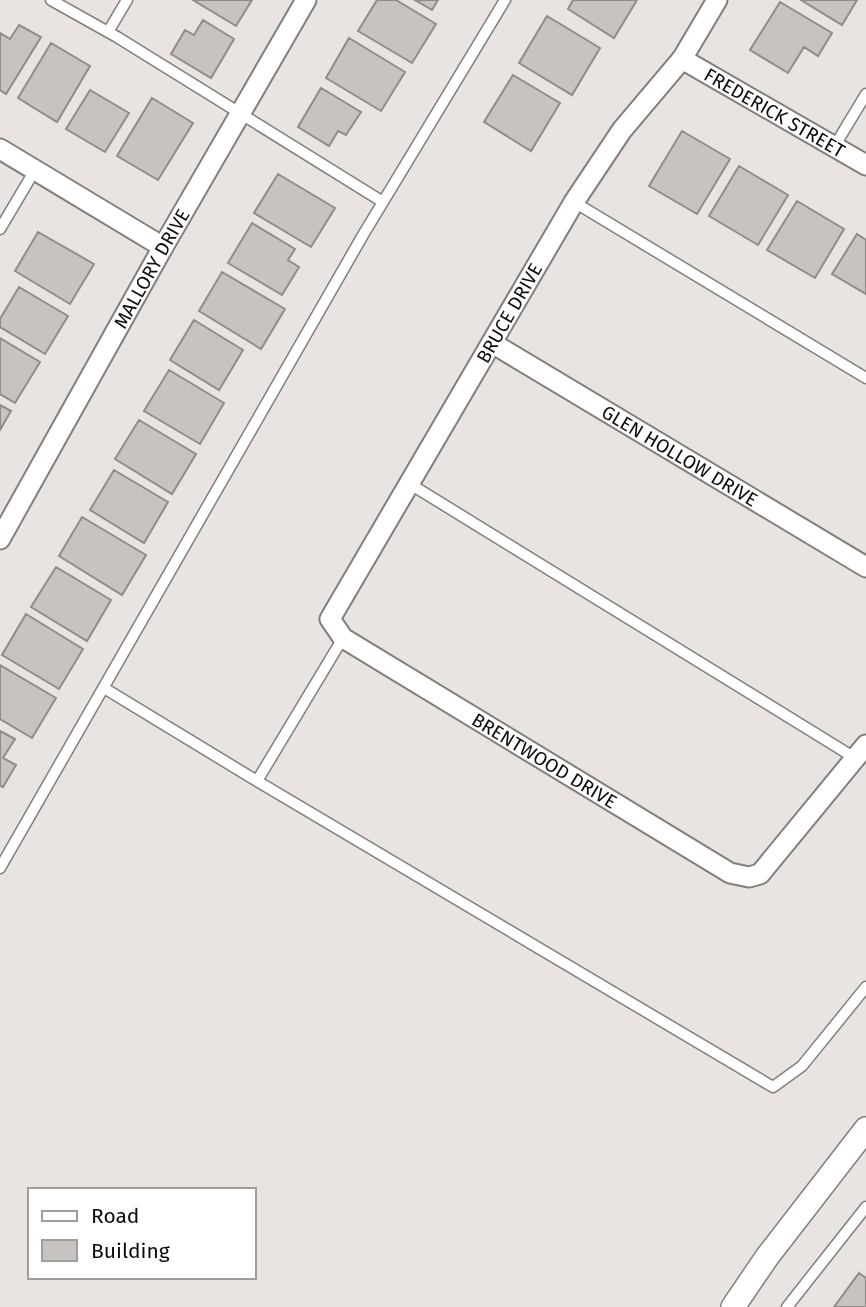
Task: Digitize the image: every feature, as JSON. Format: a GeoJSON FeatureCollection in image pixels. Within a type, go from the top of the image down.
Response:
{"type":"FeatureCollection","features":[{"type":"Feature","properties":{"kind":"street","name":"MALLORY DRIVE"},"geometry":{"type":"LineString","coordinates":[[0,539],[163,247],[306,0]]}},
{"type":"Feature","properties":{"kind":"street","name":"BRUCE DRIVE"},"geometry":{"type":"LineString","coordinates":[[343,638],[330,619],[574,202],[622,130],[682,59],[717,0]]}},
{"type":"Feature","properties":{"kind":"street","name":"FREDERICK STREET"},"geometry":{"type":"LineString","coordinates":[[682,59],[866,165]]}},
{"type":"Feature","properties":{"kind":"street"},"geometry":{"type":"LineString","coordinates":[[0,149],[163,247]]}},
{"type":"Feature","properties":{"kind":"street","name":"GLEN HOLLOW DRIVE"},"geometry":{"type":"LineString","coordinates":[[492,343],[866,567]]}},
{"type":"Feature","properties":{"kind":"street","name":"BRENTWOOD DRIVE"},"geometry":{"type":"LineString","coordinates":[[343,638],[730,873],[749,877],[760,874],[861,752]]}},
{"type":"Feature","properties":{"kind":"street"},"geometry":{"type":"LineString","coordinates":[[733,1307],[767,1256],[866,1129]]}},
{"type":"Feature","properties":{"kind":"lane"},"geometry":{"type":"LineString","coordinates":[[51,0],[241,112],[383,202]]}},
{"type":"Feature","properties":{"kind":"lane"},"geometry":{"type":"LineString","coordinates":[[108,32],[127,0]]}},
{"type":"Feature","properties":{"kind":"lane"},"geometry":{"type":"LineString","coordinates":[[0,868],[383,202],[505,0]]}},
{"type":"Feature","properties":{"kind":"lane"},"geometry":{"type":"LineString","coordinates":[[834,147],[866,94]]}},
{"type":"Feature","properties":{"kind":"lane"},"geometry":{"type":"LineString","coordinates":[[0,229],[35,170]]}},
{"type":"Feature","properties":{"kind":"lane"},"geometry":{"type":"LineString","coordinates":[[574,202],[866,378]]}},
{"type":"Feature","properties":{"kind":"lane"},"geometry":{"type":"LineString","coordinates":[[410,484],[861,752]]}},
{"type":"Feature","properties":{"kind":"lane"},"geometry":{"type":"LineString","coordinates":[[257,782],[343,638]]}},
{"type":"Feature","properties":{"kind":"lane"},"geometry":{"type":"LineString","coordinates":[[104,688],[257,782],[773,1087],[802,1066],[866,987]]}},
{"type":"Feature","properties":{"kind":"lane"},"geometry":{"type":"LineString","coordinates":[[787,1307],[866,1207]]}},
{"type":"Feature","properties":{"kind":"building"},"geometry":{"type":"Polygon","coordinates":[[[193,0],[252,0],[236,26],[193,0]]]}},
{"type":"Feature","properties":{"kind":"building"},"geometry":{"type":"Polygon","coordinates":[[[377,0],[396,0],[436,24],[412,63],[358,31],[377,0]]]}},
{"type":"Feature","properties":{"kind":"building"},"geometry":{"type":"Polygon","coordinates":[[[415,0],[438,0],[432,10],[415,0]]]}},
{"type":"Feature","properties":{"kind":"building"},"geometry":{"type":"Polygon","coordinates":[[[573,0],[637,0],[614,38],[568,9],[573,0]]]}},
{"type":"Feature","properties":{"kind":"building"},"geometry":{"type":"Polygon","coordinates":[[[801,0],[857,0],[842,25],[801,0]]]}},
{"type":"Feature","properties":{"kind":"building"},"geometry":{"type":"Polygon","coordinates":[[[780,2],[832,33],[818,56],[804,47],[788,73],[750,50],[780,2]]]}},
{"type":"Feature","properties":{"kind":"building"},"geometry":{"type":"Polygon","coordinates":[[[547,16],[600,48],[572,95],[519,63],[547,16]]]}},
{"type":"Feature","properties":{"kind":"building"},"geometry":{"type":"Polygon","coordinates":[[[203,20],[234,39],[211,78],[171,54],[185,30],[194,35],[203,20]]]}},
{"type":"Feature","properties":{"kind":"building"},"geometry":{"type":"Polygon","coordinates":[[[19,25],[41,37],[6,94],[0,90],[0,33],[10,39],[19,25]]]}},
{"type":"Feature","properties":{"kind":"building"},"geometry":{"type":"Polygon","coordinates":[[[349,38],[405,72],[381,111],[326,78],[349,38]]]}},
{"type":"Feature","properties":{"kind":"building"},"geometry":{"type":"Polygon","coordinates":[[[51,43],[90,66],[57,122],[18,98],[51,43]]]}},
{"type":"Feature","properties":{"kind":"building"},"geometry":{"type":"Polygon","coordinates":[[[513,75],[560,103],[531,151],[484,122],[513,75]]]}},
{"type":"Feature","properties":{"kind":"building"},"geometry":{"type":"Polygon","coordinates":[[[321,88],[361,112],[346,135],[338,131],[329,146],[298,127],[321,88]]]}},
{"type":"Feature","properties":{"kind":"building"},"geometry":{"type":"Polygon","coordinates":[[[90,90],[129,113],[105,152],[66,129],[90,90]]]}},
{"type":"Feature","properties":{"kind":"building"},"geometry":{"type":"Polygon","coordinates":[[[152,98],[193,123],[158,180],[117,156],[152,98]]]}},
{"type":"Feature","properties":{"kind":"building"},"geometry":{"type":"Polygon","coordinates":[[[682,131],[730,159],[697,214],[649,186],[682,131]]]}},
{"type":"Feature","properties":{"kind":"building"},"geometry":{"type":"Polygon","coordinates":[[[739,166],[788,195],[758,245],[709,216],[739,166]]]}},
{"type":"Feature","properties":{"kind":"building"},"geometry":{"type":"Polygon","coordinates":[[[278,174],[335,208],[311,247],[254,213],[278,174]]]}},
{"type":"Feature","properties":{"kind":"building"},"geometry":{"type":"Polygon","coordinates":[[[797,201],[844,229],[815,278],[767,250],[797,201]]]}},
{"type":"Feature","properties":{"kind":"building"},"geometry":{"type":"Polygon","coordinates":[[[252,223],[295,249],[288,260],[299,267],[282,295],[228,263],[252,223]]]}},
{"type":"Feature","properties":{"kind":"building"},"geometry":{"type":"Polygon","coordinates":[[[38,232],[94,264],[70,304],[15,271],[38,232]]]}},
{"type":"Feature","properties":{"kind":"building"},"geometry":{"type":"Polygon","coordinates":[[[857,234],[866,240],[866,294],[832,274],[857,234]]]}},
{"type":"Feature","properties":{"kind":"building"},"geometry":{"type":"Polygon","coordinates":[[[222,272],[285,309],[261,349],[199,311],[222,272]]]}},
{"type":"Feature","properties":{"kind":"building"},"geometry":{"type":"Polygon","coordinates":[[[19,287],[68,316],[45,354],[0,327],[0,319],[19,287]]]}},
{"type":"Feature","properties":{"kind":"building"},"geometry":{"type":"Polygon","coordinates":[[[194,320],[243,350],[219,390],[170,360],[194,320]]]}},
{"type":"Feature","properties":{"kind":"building"},"geometry":{"type":"Polygon","coordinates":[[[0,338],[40,362],[15,403],[0,394],[0,338]]]}},
{"type":"Feature","properties":{"kind":"building"},"geometry":{"type":"Polygon","coordinates":[[[169,370],[224,403],[200,444],[144,411],[169,370]]]}},
{"type":"Feature","properties":{"kind":"building"},"geometry":{"type":"Polygon","coordinates":[[[0,405],[11,411],[0,430],[0,405]]]}},
{"type":"Feature","properties":{"kind":"building"},"geometry":{"type":"Polygon","coordinates":[[[139,420],[196,454],[172,494],[115,459],[139,420]]]}},
{"type":"Feature","properties":{"kind":"building"},"geometry":{"type":"Polygon","coordinates":[[[114,470],[168,502],[144,543],[90,510],[114,470]]]}},
{"type":"Feature","properties":{"kind":"building"},"geometry":{"type":"Polygon","coordinates":[[[82,517],[146,555],[122,595],[59,556],[82,517]]]}},
{"type":"Feature","properties":{"kind":"building"},"geometry":{"type":"Polygon","coordinates":[[[56,567],[111,600],[87,641],[31,607],[56,567]]]}},
{"type":"Feature","properties":{"kind":"building"},"geometry":{"type":"Polygon","coordinates":[[[26,614],[83,649],[59,689],[2,655],[26,614]]]}},
{"type":"Feature","properties":{"kind":"building"},"geometry":{"type":"Polygon","coordinates":[[[0,665],[56,698],[32,738],[0,719],[0,665]]]}},
{"type":"Feature","properties":{"kind":"building"},"geometry":{"type":"Polygon","coordinates":[[[0,731],[15,739],[3,758],[16,765],[3,787],[0,786],[0,731]]]}},
{"type":"Feature","properties":{"kind":"building"},"geometry":{"type":"Polygon","coordinates":[[[859,1273],[866,1278],[866,1307],[834,1307],[859,1273]]]}}]}
